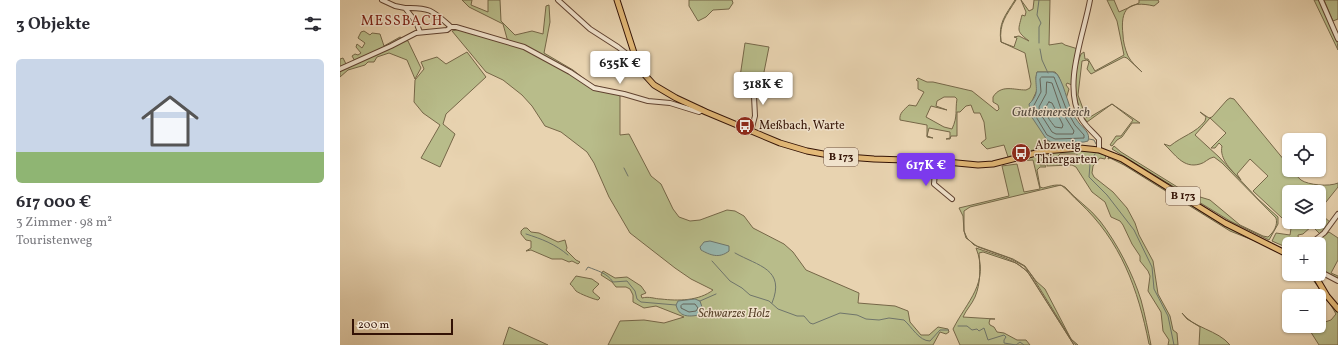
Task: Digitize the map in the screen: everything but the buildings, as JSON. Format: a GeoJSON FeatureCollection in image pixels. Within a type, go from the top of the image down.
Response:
{"type":"FeatureCollection","features":[{"type":"Feature","properties":{"kind":"main road","name":"B 173"},"geometry":{"type":"LineString","coordinates":[[617,0],[637,62],[644,74],[654,86],[702,110],[794,148],[834,156],[874,159],[936,160],[987,165],[1044,151],[1080,148],[1099,150],[1122,159],[1225,223],[1282,251]]}},
{"type":"Feature","properties":{"kind":"main road"},"geometry":{"type":"LineString","coordinates":[[1318,281],[1327,296],[1338,309]]}},
{"type":"Feature","properties":{"kind":"street"},"geometry":{"type":"LineString","coordinates":[[382,0],[395,6],[405,8],[423,7],[429,9],[451,27],[476,32],[524,47],[564,68],[594,88],[624,94],[648,102],[670,103],[699,112],[702,110]]}},
{"type":"Feature","properties":{"kind":"street"},"geometry":{"type":"LineString","coordinates":[[558,0],[590,29],[618,47],[637,62]]}},
{"type":"Feature","properties":{"kind":"street"},"geometry":{"type":"LineString","coordinates":[[1090,0],[1074,78],[1073,96],[1081,119],[1099,139],[1099,150]]}},
{"type":"Feature","properties":{"kind":"street"},"geometry":{"type":"LineString","coordinates":[[1321,0],[1338,39]]}},
{"type":"Feature","properties":{"kind":"street"},"geometry":{"type":"LineString","coordinates":[[405,8],[416,22],[420,32]]}},
{"type":"Feature","properties":{"kind":"street"},"geometry":{"type":"LineString","coordinates":[[340,69],[420,32],[447,30],[451,27]]}},
{"type":"Feature","properties":{"kind":"street"},"geometry":{"type":"LineString","coordinates":[[751,131],[755,116],[753,77]]}},
{"type":"Feature","properties":{"kind":"street"},"geometry":{"type":"LineString","coordinates":[[936,160],[934,184],[952,199]]}},
{"type":"Feature","properties":{"kind":"street"},"geometry":{"type":"LineString","coordinates":[[1319,237],[1324,233],[1338,214]]}},
{"type":"Feature","properties":{"kind":"street"},"geometry":{"type":"LineString","coordinates":[[1326,275],[1338,281]]}},
{"type":"Feature","properties":{"kind":"green space","name":"Schwarzes Holz"},"geometry":{"type":"Polygon","coordinates":[[[462,0],[472,0],[471,5],[488,12],[488,0],[500,0],[501,21],[515,35],[532,31],[543,34],[546,6],[549,5],[550,22],[544,53],[573,70],[592,85],[608,89],[620,95],[620,135],[629,134],[651,176],[661,184],[673,209],[679,217],[690,221],[700,220],[727,210],[735,211],[744,216],[753,228],[784,244],[793,252],[806,270],[859,293],[858,303],[895,306],[908,311],[910,322],[921,335],[929,335],[938,327],[948,329],[949,332],[946,334],[940,332],[933,345],[608,345],[620,321],[644,320],[664,323],[684,317],[656,306],[644,308],[633,302],[633,295],[630,289],[626,287],[616,287],[612,282],[601,275],[603,271],[615,278],[627,277],[641,286],[646,293],[641,295],[642,298],[650,297],[674,300],[688,299],[707,294],[713,290],[691,279],[630,233],[609,197],[594,163],[587,152],[561,132],[545,126],[532,106],[522,95],[503,80],[486,72],[452,31],[460,29],[508,42],[503,24],[469,7],[462,0]]]}},
{"type":"Feature","properties":{"kind":"green space"},"geometry":{"type":"Polygon","coordinates":[[[689,0],[732,0],[733,3],[729,9],[713,10],[706,17],[698,21],[689,6],[689,0]]]}},
{"type":"Feature","properties":{"kind":"green space"},"geometry":{"type":"Polygon","coordinates":[[[1015,0],[1016,0],[1006,15],[1001,30],[1001,25],[1003,20],[1008,11],[1015,0]]]}},
{"type":"Feature","properties":{"kind":"green space"},"geometry":{"type":"Polygon","coordinates":[[[1021,0],[1029,11],[1033,9],[1034,0],[1050,0],[1049,45],[1062,43],[1078,49],[1072,85],[1067,83],[1066,85],[1069,89],[1066,99],[1059,77],[1055,72],[1037,72],[1036,78],[1038,88],[1032,101],[1047,140],[1054,143],[1054,147],[1021,152],[1008,157],[1004,145],[987,149],[981,143],[986,139],[984,122],[980,113],[974,113],[971,105],[966,106],[960,112],[957,112],[957,136],[951,136],[950,139],[946,139],[950,138],[950,132],[929,128],[927,136],[927,125],[900,120],[900,115],[902,112],[909,105],[916,106],[924,92],[918,89],[918,81],[916,80],[918,78],[927,82],[972,91],[997,111],[999,109],[998,105],[993,102],[993,97],[1000,90],[1026,90],[1030,88],[1031,84],[1025,53],[1001,42],[1014,47],[1017,38],[1014,37],[1019,36],[1029,41],[1020,33],[1019,30],[1022,15],[1025,16],[1026,12],[1021,0]],[[944,97],[937,101],[936,106],[947,110],[931,106],[926,117],[944,127],[952,129],[956,117],[957,99],[955,97],[944,97]]]}},
{"type":"Feature","properties":{"kind":"green space"},"geometry":{"type":"Polygon","coordinates":[[[1107,0],[1114,0],[1119,12],[1130,7],[1125,13],[1123,19],[1122,26],[1124,42],[1129,58],[1142,72],[1124,57],[1091,74],[1087,69],[1089,62],[1087,60],[1082,61],[1078,95],[1086,117],[1090,117],[1112,104],[1087,122],[1082,115],[1075,89],[1076,71],[1081,54],[1084,52],[1085,59],[1088,59],[1095,71],[1124,55],[1117,21],[1107,0]]]}},
{"type":"Feature","properties":{"kind":"green space"},"geometry":{"type":"Polygon","coordinates":[[[1139,0],[1158,0],[1159,2],[1154,6],[1145,4],[1134,5],[1139,3],[1139,0]]]}},
{"type":"Feature","properties":{"kind":"green space"},"geometry":{"type":"Polygon","coordinates":[[[1314,0],[1319,0],[1331,24],[1336,37],[1338,50],[1314,0]]]}},
{"type":"Feature","properties":{"kind":"green space"},"geometry":{"type":"Polygon","coordinates":[[[1324,0],[1338,0],[1338,19],[1333,21],[1324,0]]]}},
{"type":"Feature","properties":{"kind":"green space"},"geometry":{"type":"Polygon","coordinates":[[[364,31],[370,35],[372,33],[380,34],[384,46],[400,37],[408,41],[421,68],[415,79],[407,60],[389,53],[377,57],[374,62],[368,62],[365,65],[348,70],[340,77],[340,59],[343,58],[348,68],[356,63],[352,56],[361,53],[356,47],[357,44],[362,48],[365,43],[358,38],[361,32],[364,31]]]}},
{"type":"Feature","properties":{"kind":"green space"},"geometry":{"type":"Polygon","coordinates":[[[745,43],[769,47],[763,77],[740,77],[745,43]]]}},
{"type":"Feature","properties":{"kind":"green space"},"geometry":{"type":"Polygon","coordinates":[[[467,52],[486,77],[446,114],[443,124],[455,134],[440,167],[421,158],[440,125],[423,113],[414,102],[415,80],[424,69],[421,62],[437,57],[446,64],[467,52]]]}},
{"type":"Feature","properties":{"kind":"green space"},"geometry":{"type":"Polygon","coordinates":[[[1230,98],[1234,99],[1282,157],[1282,177],[1297,177],[1304,182],[1319,185],[1282,185],[1282,218],[1253,191],[1268,176],[1250,159],[1237,174],[1241,180],[1232,171],[1258,199],[1278,217],[1278,224],[1269,240],[1230,221],[1112,149],[1114,146],[1121,152],[1187,193],[1210,200],[1240,225],[1268,237],[1275,228],[1276,218],[1222,163],[1214,157],[1200,164],[1194,165],[1184,163],[1164,144],[1170,146],[1197,129],[1205,121],[1206,117],[1200,112],[1209,118],[1212,117],[1227,100],[1230,98]],[[1210,118],[1195,135],[1230,168],[1222,156],[1222,146],[1219,143],[1215,148],[1211,148],[1226,133],[1210,118]]]}},
{"type":"Feature","properties":{"kind":"green space"},"geometry":{"type":"Polygon","coordinates":[[[1112,104],[1140,123],[1132,123],[1122,137],[1112,146],[1110,145],[1116,136],[1121,136],[1133,120],[1112,104]]]}},
{"type":"Feature","properties":{"kind":"green space"},"geometry":{"type":"Polygon","coordinates":[[[1070,150],[1092,151],[1106,155],[1105,159],[1100,158],[1093,166],[1092,173],[1094,177],[1113,192],[1127,208],[1135,223],[1139,235],[1153,261],[1158,294],[1170,316],[1173,330],[1177,333],[1178,345],[1168,345],[1169,340],[1163,331],[1161,312],[1148,291],[1150,276],[1140,261],[1140,256],[1132,244],[1123,225],[1120,221],[1111,217],[1105,202],[1092,192],[1076,167],[1072,165],[1047,166],[1047,162],[1049,161],[1048,158],[1054,159],[1060,165],[1077,163],[1077,154],[1060,154],[1056,158],[1048,155],[1048,153],[1070,150]]]}},
{"type":"Feature","properties":{"kind":"green space"},"geometry":{"type":"Polygon","coordinates":[[[1042,154],[1043,157],[1040,165],[1045,165],[1046,167],[1040,167],[1037,170],[1040,187],[1043,188],[1060,185],[970,207],[964,211],[964,231],[963,216],[959,208],[1009,196],[1002,166],[1017,164],[1024,192],[1040,189],[1033,160],[1019,161],[1042,154]]]}},
{"type":"Feature","properties":{"kind":"green space"},"geometry":{"type":"Polygon","coordinates":[[[1109,156],[1117,158],[1282,254],[1260,243],[1230,231],[1124,165],[1110,158],[1108,159],[1109,156]]]}},
{"type":"Feature","properties":{"kind":"green space"},"geometry":{"type":"Polygon","coordinates":[[[1338,183],[1338,187],[1326,202],[1326,185],[1338,183]]]}},
{"type":"Feature","properties":{"kind":"green space"},"geometry":{"type":"Polygon","coordinates":[[[1062,186],[1065,187],[1096,216],[1118,249],[1138,290],[1151,345],[1149,344],[1145,324],[1133,285],[1117,250],[1094,217],[1062,186]]]}},
{"type":"Feature","properties":{"kind":"green space"},"geometry":{"type":"Polygon","coordinates":[[[1326,219],[1331,223],[1326,228],[1326,219]]]}},
{"type":"Feature","properties":{"kind":"green space"},"geometry":{"type":"Polygon","coordinates":[[[524,228],[558,242],[565,240],[566,250],[580,262],[578,264],[562,259],[552,259],[531,250],[526,251],[531,248],[531,241],[526,240],[521,234],[521,231],[524,228]]]}},
{"type":"Feature","properties":{"kind":"green space"},"geometry":{"type":"Polygon","coordinates":[[[1291,229],[1309,229],[1303,234],[1298,235],[1298,237],[1282,237],[1282,245],[1272,241],[1276,233],[1290,235],[1291,229]]]}},
{"type":"Feature","properties":{"kind":"green space"},"geometry":{"type":"Polygon","coordinates":[[[1315,229],[1325,229],[1320,234],[1315,229]]]}},
{"type":"Feature","properties":{"kind":"green space"},"geometry":{"type":"Polygon","coordinates":[[[1329,232],[1338,238],[1338,260],[1331,273],[1338,276],[1338,280],[1326,273],[1326,237],[1323,237],[1329,232]]]}},
{"type":"Feature","properties":{"kind":"green space"},"geometry":{"type":"Polygon","coordinates":[[[977,246],[1013,259],[1025,266],[1036,281],[1045,289],[1071,339],[1032,276],[1024,266],[1009,258],[977,246]]]}},
{"type":"Feature","properties":{"kind":"green space"},"geometry":{"type":"Polygon","coordinates":[[[976,248],[1006,258],[1015,263],[983,252],[979,253],[979,260],[976,248]]]}},
{"type":"Feature","properties":{"kind":"green space"},"geometry":{"type":"Polygon","coordinates":[[[1028,273],[1030,275],[1074,345],[1028,273]]]}},
{"type":"Feature","properties":{"kind":"green space"},"geometry":{"type":"Polygon","coordinates":[[[576,276],[592,279],[599,284],[593,290],[593,292],[600,298],[598,300],[580,294],[576,291],[570,284],[576,276]]]}},
{"type":"Feature","properties":{"kind":"green space"},"geometry":{"type":"Polygon","coordinates":[[[1314,281],[1316,281],[1322,289],[1319,289],[1314,281]]]}},
{"type":"Feature","properties":{"kind":"green space"},"geometry":{"type":"Polygon","coordinates":[[[979,283],[975,297],[963,317],[995,319],[990,319],[989,323],[997,332],[1004,333],[1017,340],[1026,340],[1030,345],[960,345],[953,329],[979,283]]]}},
{"type":"Feature","properties":{"kind":"green space"},"geometry":{"type":"Polygon","coordinates":[[[1326,295],[1338,311],[1338,345],[1319,345],[1311,333],[1326,333],[1326,322],[1331,320],[1336,314],[1326,298],[1326,295]]]}},
{"type":"Feature","properties":{"kind":"green space"},"geometry":{"type":"Polygon","coordinates":[[[1182,313],[1192,322],[1219,336],[1230,345],[1199,345],[1200,327],[1187,319],[1182,313]]]}},
{"type":"Feature","properties":{"kind":"green space"},"geometry":{"type":"Polygon","coordinates":[[[509,327],[548,345],[503,345],[509,327]]]}},
{"type":"Feature","properties":{"kind":"water","name":"Gutheinersteich"},"geometry":{"type":"Polygon","coordinates":[[[1037,72],[1053,72],[1057,74],[1072,112],[1088,133],[1088,141],[1054,143],[1047,140],[1031,116],[1029,104],[1033,100],[1036,92],[1037,72]]]}},
{"type":"Feature","properties":{"kind":"water"},"geometry":{"type":"Polygon","coordinates":[[[710,241],[729,246],[729,251],[718,256],[711,255],[701,250],[700,247],[704,242],[710,241]]]}},
{"type":"Feature","properties":{"kind":"water"},"geometry":{"type":"Polygon","coordinates":[[[695,299],[700,301],[702,307],[699,315],[688,316],[679,312],[676,305],[678,301],[695,299]]]}},
{"type":"Feature","properties":{"kind":"waterway"},"geometry":{"type":"LineString","coordinates":[[1039,0],[1037,15],[1041,23],[1039,27],[1039,43]]}},
{"type":"Feature","properties":{"kind":"waterway"},"geometry":{"type":"LineString","coordinates":[[1040,49],[1042,60],[1048,73]]}},
{"type":"Feature","properties":{"kind":"waterway"},"geometry":{"type":"LineString","coordinates":[[1089,139],[1094,140],[1096,144]]}},
{"type":"Feature","properties":{"kind":"waterway"},"geometry":{"type":"LineString","coordinates":[[1095,154],[1090,164],[1089,177],[1107,195],[1134,230],[1152,267],[1154,289],[1168,316],[1174,345]]}},
{"type":"Feature","properties":{"kind":"waterway"},"geometry":{"type":"LineString","coordinates":[[624,168],[628,176]]}},
{"type":"Feature","properties":{"kind":"waterway"},"geometry":{"type":"LineString","coordinates":[[526,234],[548,242],[568,255]]}},
{"type":"Feature","properties":{"kind":"waterway"},"geometry":{"type":"LineString","coordinates":[[735,253],[761,266],[773,276],[775,292],[772,303]]}},
{"type":"Feature","properties":{"kind":"waterway"},"geometry":{"type":"LineString","coordinates":[[712,261],[730,281],[750,295],[769,301],[778,309],[797,316],[804,316],[810,323],[813,324],[840,313],[857,315],[866,319],[879,320],[889,318],[904,320],[922,339],[930,341],[940,330],[948,330]]}},
{"type":"Feature","properties":{"kind":"waterway"},"geometry":{"type":"LineString","coordinates":[[586,270],[588,267],[599,271],[608,276],[613,282],[627,281],[635,291],[637,299],[641,302],[676,305]]}},
{"type":"Feature","properties":{"kind":"waterway"},"geometry":{"type":"LineString","coordinates":[[700,301],[716,294]]}},
{"type":"Feature","properties":{"kind":"waterway"},"geometry":{"type":"LineString","coordinates":[[958,326],[967,326],[972,330],[977,329],[979,331],[984,328],[988,340],[1004,335],[1006,337],[1004,343],[1016,345],[1020,342],[1024,345]]}},
{"type":"Feature","properties":{"kind":"place","name":"Meßbach, Warte"},"geometry":{"type":"Point","coordinates":[745,126]}},
{"type":"Feature","properties":{"kind":"place","name":"Abzweig Thiergarten"},"geometry":{"type":"Point","coordinates":[1021,153]}},
{"type":"Feature","properties":{"kind":"district","name":"MESSBACH"},"geometry":{"type":"Point","coordinates":[402,21]}}]}
